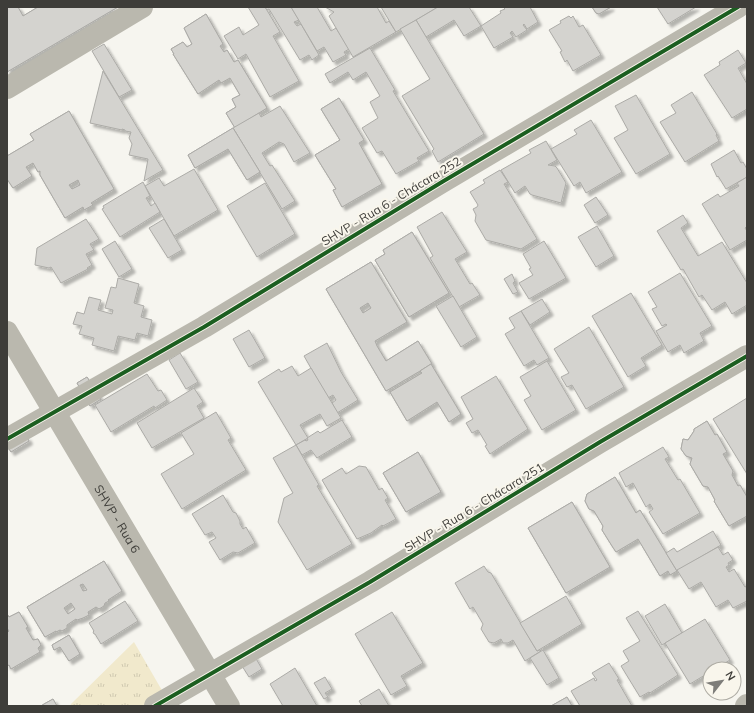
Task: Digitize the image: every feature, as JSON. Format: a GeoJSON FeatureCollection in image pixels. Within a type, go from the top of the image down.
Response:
{"type":"FeatureCollection","features":[{"type":"Feature","properties":{"kind":"street"},"geometry":{"type":"LineString","coordinates":[[7,88],[142,7]]}},
{"type":"Feature","properties":{"kind":"street","name":"SHVP - Rua 6 - Chácara 252"},"geometry":{"type":"LineString","coordinates":[[7,439],[204,327],[435,186],[738,7]]}},
{"type":"Feature","properties":{"kind":"street","name":"SHVP - Rua 6"},"geometry":{"type":"LineString","coordinates":[[7,332],[229,706]]}},
{"type":"Feature","properties":{"kind":"street","name":"SHVP - Rua 6 - Chácara 251"},"geometry":{"type":"LineString","coordinates":[[155,706],[370,582],[600,442],[747,356]]}},
{"type":"Feature","properties":{"kind":"green space"},"geometry":{"type":"Polygon","coordinates":[[[134,642],[171,706],[70,706],[71,704],[134,642]]]}},
{"type":"Feature","properties":{"kind":"building"},"geometry":{"type":"Polygon","coordinates":[[[7,7],[18,7],[23,16],[38,7],[118,7],[7,72],[7,7]]]}},
{"type":"Feature","properties":{"kind":"building"},"geometry":{"type":"Polygon","coordinates":[[[7,7],[18,7],[23,16],[38,7],[118,7],[7,72],[7,7]]]}},
{"type":"Feature","properties":{"kind":"building"},"geometry":{"type":"Polygon","coordinates":[[[248,7],[265,7],[280,32],[273,36],[299,81],[270,97],[246,54],[238,59],[224,36],[239,27],[243,35],[259,25],[248,7]]]}},
{"type":"Feature","properties":{"kind":"building"},"geometry":{"type":"Polygon","coordinates":[[[265,7],[291,7],[299,20],[294,22],[297,26],[301,24],[319,55],[312,60],[309,55],[300,60],[269,9],[267,10],[265,7]]]}},
{"type":"Feature","properties":{"kind":"building"},"geometry":{"type":"Polygon","coordinates":[[[291,7],[317,7],[331,31],[336,28],[349,49],[344,52],[346,55],[333,62],[324,47],[317,51],[291,7]]]}},
{"type":"Feature","properties":{"kind":"building"},"geometry":{"type":"Polygon","coordinates":[[[325,7],[377,7],[386,23],[389,21],[396,32],[353,57],[329,16],[334,12],[325,7]]]}},
{"type":"Feature","properties":{"kind":"building"},"geometry":{"type":"Polygon","coordinates":[[[381,7],[438,7],[396,32],[381,7]]]}},
{"type":"Feature","properties":{"kind":"building"},"geometry":{"type":"Polygon","coordinates":[[[438,7],[469,7],[481,26],[464,36],[454,20],[426,37],[416,20],[438,7]]]}},
{"type":"Feature","properties":{"kind":"building"},"geometry":{"type":"Polygon","coordinates":[[[503,7],[530,7],[538,22],[527,29],[524,24],[523,25],[527,30],[516,37],[512,31],[510,33],[513,37],[494,48],[481,26],[501,13],[500,11],[505,9],[503,7]]]}},
{"type":"Feature","properties":{"kind":"building"},"geometry":{"type":"Polygon","coordinates":[[[592,7],[611,7],[599,14],[596,13],[592,7]]]}},
{"type":"Feature","properties":{"kind":"building"},"geometry":{"type":"Polygon","coordinates":[[[592,7],[611,7],[599,14],[596,13],[592,7]]]}},
{"type":"Feature","properties":{"kind":"building"},"geometry":{"type":"Polygon","coordinates":[[[657,7],[696,7],[668,24],[657,7]]]}},
{"type":"Feature","properties":{"kind":"building"},"geometry":{"type":"Polygon","coordinates":[[[206,14],[223,44],[220,46],[224,52],[227,50],[234,62],[238,60],[267,108],[235,128],[226,113],[236,107],[232,99],[240,95],[230,78],[221,83],[219,80],[198,94],[171,49],[183,42],[187,47],[192,44],[184,28],[206,14]]]}},
{"type":"Feature","properties":{"kind":"building"},"geometry":{"type":"Polygon","coordinates":[[[206,14],[223,44],[220,46],[224,52],[227,50],[234,62],[238,60],[267,108],[235,128],[226,113],[236,107],[232,99],[240,95],[230,78],[221,83],[219,80],[198,94],[171,49],[183,42],[187,47],[192,44],[184,28],[206,14]]]}},
{"type":"Feature","properties":{"kind":"building"},"geometry":{"type":"Polygon","coordinates":[[[569,16],[571,18],[573,16],[579,27],[583,25],[601,55],[573,71],[567,60],[565,62],[560,52],[562,51],[549,30],[569,16]]]}},
{"type":"Feature","properties":{"kind":"building"},"geometry":{"type":"Polygon","coordinates":[[[416,20],[484,134],[438,162],[432,151],[434,149],[402,96],[430,79],[400,29],[416,20]]]}},
{"type":"Feature","properties":{"kind":"building"},"geometry":{"type":"Polygon","coordinates":[[[104,44],[132,90],[119,97],[92,51],[104,44]]]}},
{"type":"Feature","properties":{"kind":"building"},"geometry":{"type":"Polygon","coordinates":[[[370,48],[395,90],[393,91],[429,151],[417,158],[419,161],[396,174],[382,151],[377,153],[362,128],[378,118],[370,102],[380,96],[366,72],[353,80],[348,72],[330,83],[325,74],[370,48]]]}},
{"type":"Feature","properties":{"kind":"building"},"geometry":{"type":"Polygon","coordinates":[[[738,50],[746,63],[738,68],[747,84],[747,109],[732,118],[704,75],[720,65],[719,62],[738,50]]]}},
{"type":"Feature","properties":{"kind":"building"},"geometry":{"type":"Polygon","coordinates":[[[103,71],[163,170],[144,181],[148,159],[129,155],[132,144],[129,138],[131,132],[90,123],[103,71]]]}},
{"type":"Feature","properties":{"kind":"building"},"geometry":{"type":"Polygon","coordinates":[[[692,92],[717,134],[716,135],[719,141],[685,162],[660,122],[676,113],[671,105],[692,92]]]}},
{"type":"Feature","properties":{"kind":"building"},"geometry":{"type":"Polygon","coordinates":[[[636,95],[670,154],[636,174],[614,138],[628,130],[615,106],[636,95]]]}},
{"type":"Feature","properties":{"kind":"building"},"geometry":{"type":"Polygon","coordinates":[[[339,98],[364,140],[359,143],[382,184],[342,207],[333,190],[336,189],[315,155],[340,140],[321,109],[339,98]]]}},
{"type":"Feature","properties":{"kind":"building"},"geometry":{"type":"Polygon","coordinates":[[[339,98],[364,140],[359,143],[382,184],[342,207],[333,190],[336,189],[315,155],[340,140],[321,109],[339,98]]]}},
{"type":"Feature","properties":{"kind":"building"},"geometry":{"type":"Polygon","coordinates":[[[280,106],[310,153],[294,162],[284,144],[279,142],[262,153],[270,166],[272,165],[295,201],[282,209],[233,128],[259,113],[261,117],[280,106]]]}},
{"type":"Feature","properties":{"kind":"building"},"geometry":{"type":"Polygon","coordinates":[[[69,111],[114,189],[91,203],[93,205],[84,210],[83,207],[65,218],[40,175],[40,171],[38,172],[33,163],[26,167],[32,176],[13,188],[7,179],[7,156],[34,140],[30,134],[69,111]],[[78,180],[69,185],[72,189],[80,185],[78,180]]]}},
{"type":"Feature","properties":{"kind":"building"},"geometry":{"type":"Polygon","coordinates":[[[69,111],[114,189],[91,203],[93,205],[84,210],[83,207],[65,218],[40,175],[40,171],[38,172],[33,163],[26,167],[32,176],[13,188],[7,179],[7,156],[34,140],[30,134],[69,111]],[[78,180],[69,185],[72,189],[80,185],[78,180]]]}},
{"type":"Feature","properties":{"kind":"building"},"geometry":{"type":"Polygon","coordinates":[[[591,120],[622,172],[586,193],[580,182],[574,186],[551,149],[577,134],[574,130],[591,120]]]}},
{"type":"Feature","properties":{"kind":"building"},"geometry":{"type":"Polygon","coordinates":[[[233,128],[260,172],[247,180],[228,149],[195,168],[188,155],[233,128]]]}},
{"type":"Feature","properties":{"kind":"building"},"geometry":{"type":"Polygon","coordinates":[[[233,128],[260,172],[247,180],[228,149],[195,168],[188,155],[233,128]]]}},
{"type":"Feature","properties":{"kind":"building"},"geometry":{"type":"Polygon","coordinates":[[[546,141],[557,160],[548,165],[555,166],[557,168],[566,183],[561,203],[532,195],[525,186],[515,193],[501,170],[531,153],[529,150],[546,141]]]}},
{"type":"Feature","properties":{"kind":"building"},"geometry":{"type":"Polygon","coordinates":[[[734,150],[741,163],[743,162],[747,169],[747,177],[726,189],[718,176],[717,177],[711,164],[734,150]]]}},
{"type":"Feature","properties":{"kind":"building"},"geometry":{"type":"Polygon","coordinates":[[[194,169],[218,210],[174,236],[145,186],[159,178],[164,186],[194,169]]]}},
{"type":"Feature","properties":{"kind":"building"},"geometry":{"type":"Polygon","coordinates":[[[500,170],[508,182],[504,184],[537,239],[521,249],[486,240],[475,221],[476,215],[473,209],[478,205],[470,192],[485,183],[483,180],[500,170]]]}},
{"type":"Feature","properties":{"kind":"building"},"geometry":{"type":"Polygon","coordinates":[[[747,177],[747,226],[745,228],[747,231],[747,240],[730,250],[702,204],[718,194],[720,197],[739,186],[737,183],[747,177]]]}},
{"type":"Feature","properties":{"kind":"building"},"geometry":{"type":"Polygon","coordinates":[[[143,182],[150,196],[146,198],[151,206],[155,203],[160,212],[120,237],[102,209],[104,208],[103,206],[143,182]]]}},
{"type":"Feature","properties":{"kind":"building"},"geometry":{"type":"Polygon","coordinates":[[[265,183],[295,234],[257,257],[227,206],[265,183]]]}},
{"type":"Feature","properties":{"kind":"building"},"geometry":{"type":"Polygon","coordinates":[[[596,197],[608,215],[595,223],[584,205],[596,197]]]}},
{"type":"Feature","properties":{"kind":"building"},"geometry":{"type":"Polygon","coordinates":[[[442,212],[467,252],[455,259],[470,284],[472,283],[480,295],[459,307],[430,258],[433,256],[417,227],[442,212]]]}},
{"type":"Feature","properties":{"kind":"building"},"geometry":{"type":"Polygon","coordinates":[[[683,215],[688,223],[681,228],[698,256],[722,242],[747,283],[747,305],[732,314],[725,302],[712,310],[702,295],[699,297],[683,269],[681,270],[657,231],[683,215]]]}},
{"type":"Feature","properties":{"kind":"building"},"geometry":{"type":"Polygon","coordinates":[[[86,219],[99,239],[90,244],[94,250],[86,254],[92,265],[87,268],[88,269],[61,283],[51,267],[49,268],[35,265],[37,248],[86,219]]]}},
{"type":"Feature","properties":{"kind":"building"},"geometry":{"type":"Polygon","coordinates":[[[164,219],[182,250],[168,258],[149,228],[164,219]]]}},
{"type":"Feature","properties":{"kind":"building"},"geometry":{"type":"Polygon","coordinates":[[[597,226],[614,256],[596,267],[578,237],[597,226]]]}},
{"type":"Feature","properties":{"kind":"building"},"geometry":{"type":"Polygon","coordinates":[[[412,232],[449,293],[409,317],[375,260],[385,254],[383,250],[412,232]]]}},
{"type":"Feature","properties":{"kind":"building"},"geometry":{"type":"Polygon","coordinates":[[[412,232],[449,293],[409,317],[375,260],[385,254],[383,250],[412,232]]]}},
{"type":"Feature","properties":{"kind":"building"},"geometry":{"type":"Polygon","coordinates":[[[115,241],[132,269],[119,277],[102,249],[115,241]]]}},
{"type":"Feature","properties":{"kind":"building"},"geometry":{"type":"Polygon","coordinates":[[[544,241],[566,278],[529,299],[519,283],[533,275],[529,269],[531,268],[523,254],[544,241]]]}},
{"type":"Feature","properties":{"kind":"building"},"geometry":{"type":"Polygon","coordinates":[[[371,262],[407,322],[375,341],[377,346],[386,361],[418,341],[432,364],[386,391],[326,289],[371,262]],[[368,303],[360,308],[363,313],[371,308],[368,303]]]}},
{"type":"Feature","properties":{"kind":"building"},"geometry":{"type":"Polygon","coordinates":[[[371,262],[407,322],[375,341],[377,346],[386,361],[418,341],[432,364],[386,391],[326,289],[371,262]],[[368,303],[360,308],[363,313],[371,308],[368,303]]]}},
{"type":"Feature","properties":{"kind":"building"},"geometry":{"type":"Polygon","coordinates":[[[680,273],[712,326],[700,333],[704,341],[684,353],[680,345],[668,352],[656,331],[667,325],[662,326],[652,309],[657,307],[648,292],[680,273]]]}},
{"type":"Feature","properties":{"kind":"building"},"geometry":{"type":"Polygon","coordinates":[[[512,274],[515,281],[513,283],[518,292],[513,294],[504,279],[512,274]]]}},
{"type":"Feature","properties":{"kind":"building"},"geometry":{"type":"Polygon","coordinates":[[[118,278],[139,284],[134,303],[144,306],[141,317],[152,320],[148,336],[137,333],[135,340],[118,336],[114,351],[92,345],[94,338],[79,334],[82,326],[73,324],[77,312],[84,314],[89,297],[101,300],[98,310],[112,314],[113,310],[105,308],[111,287],[116,288],[118,278]]]}},
{"type":"Feature","properties":{"kind":"building"},"geometry":{"type":"Polygon","coordinates":[[[631,293],[662,345],[641,358],[646,366],[628,377],[592,316],[631,293]]]}},
{"type":"Feature","properties":{"kind":"building"},"geometry":{"type":"Polygon","coordinates":[[[453,296],[477,337],[461,347],[436,306],[453,296]]]}},
{"type":"Feature","properties":{"kind":"building"},"geometry":{"type":"Polygon","coordinates":[[[542,299],[550,312],[530,325],[521,311],[542,299]]]}},
{"type":"Feature","properties":{"kind":"building"},"geometry":{"type":"Polygon","coordinates":[[[521,311],[549,358],[537,365],[534,360],[524,366],[505,334],[515,328],[509,318],[521,311]]]}},
{"type":"Feature","properties":{"kind":"building"},"geometry":{"type":"Polygon","coordinates":[[[589,327],[624,387],[586,409],[572,385],[567,387],[561,377],[569,373],[554,349],[589,327]]]}},
{"type":"Feature","properties":{"kind":"building"},"geometry":{"type":"Polygon","coordinates":[[[249,330],[265,358],[249,367],[233,339],[249,330]]]}},
{"type":"Feature","properties":{"kind":"building"},"geometry":{"type":"Polygon","coordinates":[[[327,343],[341,372],[358,400],[337,413],[332,403],[336,400],[333,395],[328,398],[304,356],[327,343]]]}},
{"type":"Feature","properties":{"kind":"building"},"geometry":{"type":"Polygon","coordinates":[[[180,353],[198,382],[186,389],[169,360],[180,353]]]}},
{"type":"Feature","properties":{"kind":"building"},"geometry":{"type":"Polygon","coordinates":[[[547,361],[576,410],[542,430],[524,400],[531,396],[520,377],[547,361]]]}},
{"type":"Feature","properties":{"kind":"building"},"geometry":{"type":"Polygon","coordinates":[[[431,364],[461,414],[449,422],[437,402],[407,421],[390,392],[422,373],[420,371],[431,364]]]}},
{"type":"Feature","properties":{"kind":"building"},"geometry":{"type":"Polygon","coordinates":[[[431,364],[461,414],[449,422],[437,402],[407,421],[390,392],[422,373],[420,371],[431,364]]]}},
{"type":"Feature","properties":{"kind":"building"},"geometry":{"type":"Polygon","coordinates":[[[292,366],[298,376],[311,368],[341,418],[327,426],[320,414],[300,425],[308,438],[296,445],[258,382],[279,369],[281,372],[292,366]]]}},
{"type":"Feature","properties":{"kind":"building"},"geometry":{"type":"Polygon","coordinates":[[[147,374],[158,391],[161,390],[167,400],[155,408],[154,406],[111,432],[95,405],[147,374]]]}},
{"type":"Feature","properties":{"kind":"building"},"geometry":{"type":"Polygon","coordinates":[[[496,376],[528,429],[490,454],[485,446],[487,445],[478,430],[472,433],[466,423],[473,419],[461,397],[496,376]]]}},
{"type":"Feature","properties":{"kind":"building"},"geometry":{"type":"Polygon","coordinates":[[[87,377],[101,399],[90,406],[77,383],[87,377]]]}},
{"type":"Feature","properties":{"kind":"building"},"geometry":{"type":"Polygon","coordinates":[[[87,377],[101,399],[90,406],[77,383],[87,377]]]}},
{"type":"Feature","properties":{"kind":"building"},"geometry":{"type":"Polygon","coordinates":[[[194,388],[203,402],[197,406],[204,418],[152,448],[137,423],[194,388]]]}},
{"type":"Feature","properties":{"kind":"building"},"geometry":{"type":"Polygon","coordinates":[[[747,398],[747,474],[713,419],[747,398]]]}},
{"type":"Feature","properties":{"kind":"building"},"geometry":{"type":"Polygon","coordinates":[[[216,412],[231,438],[228,440],[246,470],[182,509],[161,474],[194,454],[181,433],[216,412]]]}},
{"type":"Feature","properties":{"kind":"building"},"geometry":{"type":"Polygon","coordinates":[[[342,420],[352,437],[317,458],[311,450],[302,455],[296,445],[308,440],[307,438],[318,431],[320,433],[342,420]]]}},
{"type":"Feature","properties":{"kind":"building"},"geometry":{"type":"Polygon","coordinates":[[[707,421],[715,435],[717,434],[727,452],[723,454],[733,471],[732,475],[738,486],[740,485],[747,497],[747,516],[729,526],[714,501],[715,500],[708,487],[703,486],[690,464],[692,458],[686,456],[681,449],[683,439],[688,440],[694,429],[707,421]]]}},
{"type":"Feature","properties":{"kind":"building"},"geometry":{"type":"Polygon","coordinates":[[[707,421],[715,435],[717,434],[727,452],[723,454],[733,471],[732,475],[738,486],[740,485],[747,497],[747,516],[729,526],[714,501],[715,500],[708,487],[703,486],[690,464],[692,458],[686,456],[681,449],[683,439],[688,440],[694,429],[707,421]]]}},
{"type":"Feature","properties":{"kind":"building"},"geometry":{"type":"Polygon","coordinates":[[[27,437],[29,441],[11,452],[8,447],[27,437]]]}},
{"type":"Feature","properties":{"kind":"building"},"geometry":{"type":"Polygon","coordinates":[[[27,437],[29,441],[11,452],[8,447],[27,437]]]}},
{"type":"Feature","properties":{"kind":"building"},"geometry":{"type":"Polygon","coordinates":[[[296,445],[319,485],[317,486],[352,544],[307,570],[278,522],[284,498],[293,493],[273,458],[296,445]]]}},
{"type":"Feature","properties":{"kind":"building"},"geometry":{"type":"Polygon","coordinates":[[[663,447],[669,457],[665,459],[678,480],[680,479],[700,513],[663,534],[649,512],[653,509],[650,504],[646,507],[633,483],[626,487],[619,473],[663,447]]]}},
{"type":"Feature","properties":{"kind":"building"},"geometry":{"type":"Polygon","coordinates":[[[418,452],[441,492],[406,512],[383,473],[418,452]]]}},
{"type":"Feature","properties":{"kind":"building"},"geometry":{"type":"Polygon","coordinates":[[[418,452],[441,492],[406,512],[383,473],[418,452]]]}},
{"type":"Feature","properties":{"kind":"building"},"geometry":{"type":"Polygon","coordinates":[[[359,466],[366,467],[379,490],[382,488],[388,498],[385,500],[396,519],[357,539],[322,480],[342,468],[346,474],[359,466]]]}},
{"type":"Feature","properties":{"kind":"building"},"geometry":{"type":"Polygon","coordinates":[[[615,477],[636,513],[640,510],[677,571],[670,575],[668,571],[660,576],[638,539],[616,552],[612,546],[602,530],[603,526],[594,511],[589,509],[585,501],[587,494],[615,477]]]}},
{"type":"Feature","properties":{"kind":"building"},"geometry":{"type":"Polygon","coordinates":[[[615,477],[636,513],[640,510],[677,571],[670,575],[668,571],[660,576],[638,539],[616,552],[612,546],[602,530],[603,526],[594,511],[589,509],[585,501],[587,494],[615,477]]]}},
{"type":"Feature","properties":{"kind":"building"},"geometry":{"type":"Polygon","coordinates":[[[223,495],[233,512],[236,513],[243,529],[246,527],[255,543],[238,553],[233,552],[220,560],[209,542],[216,538],[212,532],[205,535],[192,514],[223,495]]]}},
{"type":"Feature","properties":{"kind":"building"},"geometry":{"type":"Polygon","coordinates":[[[572,502],[610,567],[566,593],[528,528],[572,502]]]}},
{"type":"Feature","properties":{"kind":"building"},"geometry":{"type":"Polygon","coordinates":[[[572,502],[610,567],[566,593],[528,528],[572,502]]]}},
{"type":"Feature","properties":{"kind":"building"},"geometry":{"type":"Polygon","coordinates":[[[713,531],[721,545],[677,571],[666,553],[674,548],[677,552],[713,531]]]}},
{"type":"Feature","properties":{"kind":"building"},"geometry":{"type":"Polygon","coordinates":[[[718,547],[723,555],[728,552],[733,560],[728,563],[729,565],[726,567],[729,572],[734,569],[745,587],[747,586],[747,601],[733,608],[728,600],[716,607],[701,582],[689,589],[677,570],[718,547]]]}},
{"type":"Feature","properties":{"kind":"building"},"geometry":{"type":"Polygon","coordinates":[[[104,561],[122,591],[108,600],[109,601],[105,603],[104,606],[99,609],[96,607],[88,612],[89,615],[77,620],[76,619],[67,625],[67,628],[62,631],[56,631],[45,637],[27,607],[104,561]],[[83,584],[80,585],[83,591],[87,590],[83,584]],[[71,603],[64,608],[68,614],[75,609],[71,603]]]}},
{"type":"Feature","properties":{"kind":"building"},"geometry":{"type":"Polygon","coordinates":[[[104,561],[122,591],[108,600],[109,601],[105,603],[104,606],[99,609],[96,607],[88,612],[89,615],[77,620],[76,619],[67,625],[67,628],[62,631],[56,631],[45,637],[27,607],[104,561]],[[83,584],[80,585],[83,591],[87,590],[83,584]],[[71,603],[64,608],[68,614],[75,609],[71,603]]]}},
{"type":"Feature","properties":{"kind":"building"},"geometry":{"type":"Polygon","coordinates":[[[484,566],[488,572],[491,573],[537,651],[541,651],[525,661],[513,640],[508,643],[503,643],[501,639],[494,643],[489,642],[481,629],[483,624],[473,607],[470,609],[455,583],[484,566]]]}},
{"type":"Feature","properties":{"kind":"building"},"geometry":{"type":"Polygon","coordinates":[[[566,596],[582,624],[537,651],[520,623],[566,596]]]}},
{"type":"Feature","properties":{"kind":"building"},"geometry":{"type":"Polygon","coordinates":[[[125,601],[138,621],[101,644],[89,623],[125,601]]]}},
{"type":"Feature","properties":{"kind":"building"},"geometry":{"type":"Polygon","coordinates":[[[665,604],[682,633],[662,645],[645,616],[665,604]]]}},
{"type":"Feature","properties":{"kind":"building"},"geometry":{"type":"Polygon","coordinates":[[[638,611],[678,675],[650,693],[649,692],[640,697],[621,666],[629,661],[623,651],[640,641],[626,618],[638,611]]]}},
{"type":"Feature","properties":{"kind":"building"},"geometry":{"type":"Polygon","coordinates":[[[19,612],[28,627],[26,628],[33,640],[38,639],[41,645],[38,648],[40,652],[11,669],[9,665],[7,666],[7,633],[9,631],[7,628],[7,614],[9,617],[19,612]]]}},
{"type":"Feature","properties":{"kind":"building"},"geometry":{"type":"Polygon","coordinates":[[[19,612],[28,627],[26,628],[33,640],[38,639],[41,645],[38,648],[40,652],[11,669],[9,665],[7,666],[7,633],[9,631],[7,628],[7,614],[9,617],[19,612]]]}},
{"type":"Feature","properties":{"kind":"building"},"geometry":{"type":"Polygon","coordinates":[[[392,612],[423,663],[401,676],[407,686],[391,695],[355,634],[392,612]]]}},
{"type":"Feature","properties":{"kind":"building"},"geometry":{"type":"Polygon","coordinates":[[[705,619],[730,660],[702,661],[702,677],[690,684],[665,643],[705,619]]]}},
{"type":"Feature","properties":{"kind":"building"},"geometry":{"type":"Polygon","coordinates":[[[69,635],[80,654],[69,661],[60,647],[54,650],[52,645],[69,635]]]}},
{"type":"Feature","properties":{"kind":"building"},"geometry":{"type":"Polygon","coordinates":[[[69,635],[80,654],[69,661],[60,647],[54,650],[52,645],[69,635]]]}},
{"type":"Feature","properties":{"kind":"building"},"geometry":{"type":"Polygon","coordinates":[[[543,650],[559,678],[547,685],[530,658],[543,650]]]}},
{"type":"Feature","properties":{"kind":"building"},"geometry":{"type":"Polygon","coordinates":[[[254,655],[262,669],[249,677],[242,666],[254,655]]]}},
{"type":"Feature","properties":{"kind":"building"},"geometry":{"type":"Polygon","coordinates":[[[609,663],[619,679],[617,680],[632,706],[580,706],[571,691],[594,678],[595,681],[597,680],[592,673],[609,663]]]}},
{"type":"Feature","properties":{"kind":"building"},"geometry":{"type":"Polygon","coordinates":[[[295,668],[317,706],[283,706],[270,684],[295,668]]]}},
{"type":"Feature","properties":{"kind":"building"},"geometry":{"type":"Polygon","coordinates":[[[325,677],[332,689],[325,693],[328,697],[324,699],[314,683],[325,677]]]}},
{"type":"Feature","properties":{"kind":"building"},"geometry":{"type":"Polygon","coordinates":[[[379,689],[389,706],[362,706],[359,701],[379,689]]]}},
{"type":"Feature","properties":{"kind":"building"},"geometry":{"type":"Polygon","coordinates":[[[567,697],[572,706],[551,706],[567,697]]]}},
{"type":"Feature","properties":{"kind":"building"},"geometry":{"type":"Polygon","coordinates":[[[567,697],[572,706],[551,706],[567,697]]]}},
{"type":"Feature","properties":{"kind":"building"},"geometry":{"type":"Polygon","coordinates":[[[53,699],[57,706],[41,706],[44,704],[53,699]]]}},
{"type":"Feature","properties":{"kind":"building"},"geometry":{"type":"Polygon","coordinates":[[[53,699],[57,706],[41,706],[44,704],[53,699]]]}},
{"type":"Feature","properties":{"kind":"cycle path"},"geometry":{"type":"LineString","coordinates":[[7,439],[204,327],[442,182],[738,7]]}},
{"type":"Feature","properties":{"kind":"cycle path"},"geometry":{"type":"LineString","coordinates":[[155,706],[370,582],[600,442],[747,356]]}}]}
